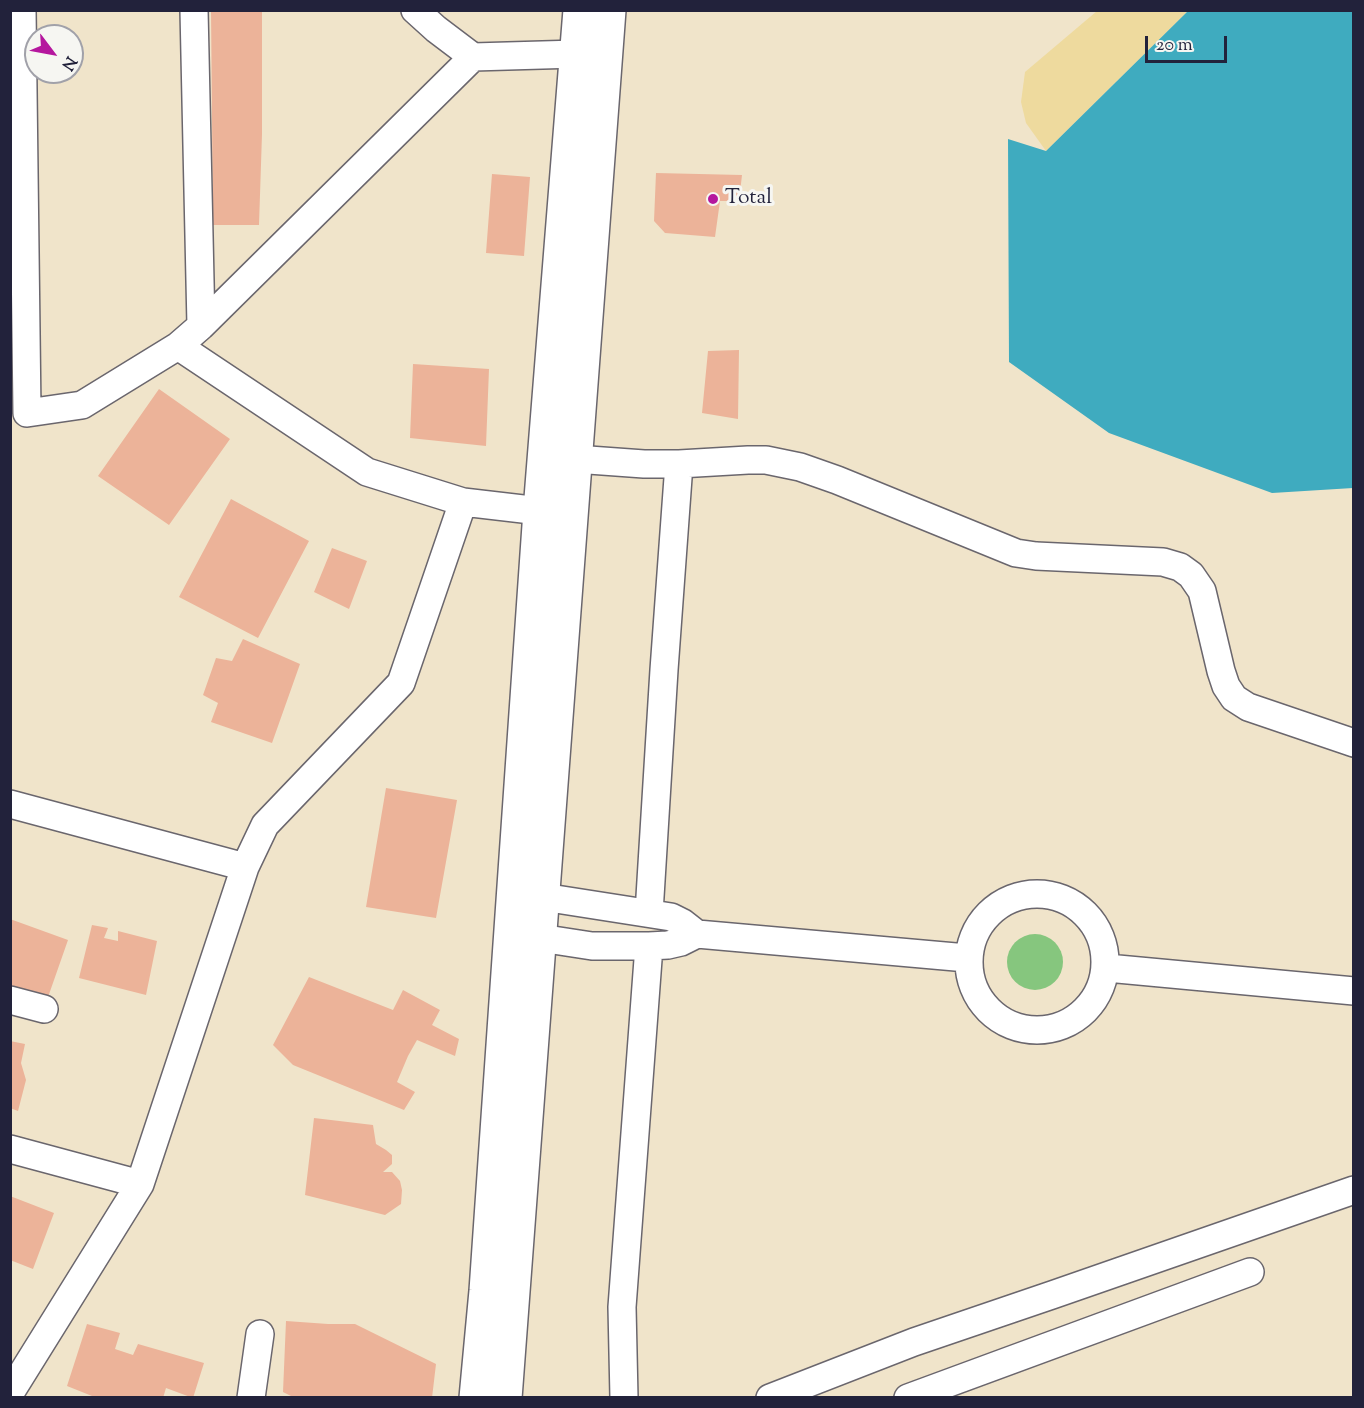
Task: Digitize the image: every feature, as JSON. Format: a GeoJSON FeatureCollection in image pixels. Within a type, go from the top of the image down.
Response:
{"type":"FeatureCollection","features":[{"type":"Feature","properties":{"kind":"highway"},"geometry":{"type":"LineString","coordinates":[[476,1398],[486,1291],[540,511],[580,10]]}},
{"type":"Feature","properties":{"kind":"highway"},"geometry":{"type":"LineString","coordinates":[[504,1398],[609,10]]}},
{"type":"Feature","properties":{"kind":"street"},"geometry":{"type":"LineString","coordinates":[[22,10],[27,413],[82,405],[178,346],[201,326],[473,57]]}},
{"type":"Feature","properties":{"kind":"street"},"geometry":{"type":"LineString","coordinates":[[194,10],[201,326]]}},
{"type":"Feature","properties":{"kind":"street"},"geometry":{"type":"LineString","coordinates":[[415,10],[473,57],[577,54]]}},
{"type":"Feature","properties":{"kind":"street"},"geometry":{"type":"LineString","coordinates":[[178,346],[367,472],[463,502],[540,511]]}},
{"type":"Feature","properties":{"kind":"street"},"geometry":{"type":"LineString","coordinates":[[575,459],[644,464],[766,460],[800,467],[837,480],[1016,553],[1163,562],[1180,567],[1191,575],[1202,591],[1221,671],[1226,686],[1234,698],[1248,707],[1353,743]]}},
{"type":"Feature","properties":{"kind":"street"},"geometry":{"type":"LineString","coordinates":[[649,913],[679,464]]}},
{"type":"Feature","properties":{"kind":"street"},"geometry":{"type":"LineString","coordinates":[[10,1393],[140,1184],[245,867],[265,825],[400,683],[463,502]]}},
{"type":"Feature","properties":{"kind":"street"},"geometry":{"type":"LineString","coordinates":[[10,804],[245,867]]}},
{"type":"Feature","properties":{"kind":"street"},"geometry":{"type":"LineString","coordinates":[[1044,894],[1064,900],[1083,912],[1096,928],[1104,948],[1107,968],[1100,992],[1086,1012],[1066,1025],[1043,1031],[1018,1028],[996,1017],[979,999],[969,976],[967,958],[974,932],[986,915],[1002,902],[1022,895],[1044,894]]}},
{"type":"Feature","properties":{"kind":"street"},"geometry":{"type":"LineString","coordinates":[[543,897],[671,917],[683,922],[697,934]]}},
{"type":"Feature","properties":{"kind":"street"},"geometry":{"type":"LineString","coordinates":[[540,939],[592,946],[649,946],[681,942],[697,934],[967,958]]}},
{"type":"Feature","properties":{"kind":"street"},"geometry":{"type":"LineString","coordinates":[[624,1398],[622,1307],[649,946]]}},
{"type":"Feature","properties":{"kind":"street"},"geometry":{"type":"LineString","coordinates":[[1107,968],[1353,991]]}},
{"type":"Feature","properties":{"kind":"street"},"geometry":{"type":"LineString","coordinates":[[10,1000],[44,1008]]}},
{"type":"Feature","properties":{"kind":"street"},"geometry":{"type":"LineString","coordinates":[[10,1149],[140,1184]]}},
{"type":"Feature","properties":{"kind":"street"},"geometry":{"type":"LineString","coordinates":[[770,1398],[914,1341],[1063,1292],[1353,1190]]}},
{"type":"Feature","properties":{"kind":"street"},"geometry":{"type":"LineString","coordinates":[[908,1398],[1250,1272]]}},
{"type":"Feature","properties":{"kind":"street"},"geometry":{"type":"LineString","coordinates":[[251,1398],[260,1334]]}},
{"type":"Feature","properties":{"kind":"green space"},"geometry":{"type":"Polygon","coordinates":[[[1035,934],[1046,936],[1055,942],[1061,951],[1063,962],[1061,973],[1055,982],[1046,988],[1035,990],[1024,988],[1015,982],[1009,973],[1007,962],[1009,951],[1015,942],[1024,936],[1035,934]]]}},
{"type":"Feature","properties":{"kind":"sand"},"geometry":{"type":"Polygon","coordinates":[[[1097,11],[1188,11],[1046,151],[1026,123],[1021,102],[1025,72],[1097,11]]]}},
{"type":"Feature","properties":{"kind":"water"},"geometry":{"type":"Polygon","coordinates":[[[1188,11],[1353,11],[1353,488],[1272,493],[1109,433],[1009,362],[1008,139],[1046,151],[1188,11]]]}},
{"type":"Feature","properties":{"kind":"building"},"geometry":{"type":"Polygon","coordinates":[[[211,10],[262,10],[259,225],[213,225],[211,10]]]}},
{"type":"Feature","properties":{"kind":"building"},"geometry":{"type":"Polygon","coordinates":[[[656,173],[742,175],[739,201],[720,201],[715,237],[665,233],[654,221],[656,173]]]}},
{"type":"Feature","properties":{"kind":"building"},"geometry":{"type":"Polygon","coordinates":[[[492,174],[530,177],[524,256],[486,253],[492,174]]]}},
{"type":"Feature","properties":{"kind":"building"},"geometry":{"type":"Polygon","coordinates":[[[739,350],[738,419],[702,413],[708,351],[739,350]]]}},
{"type":"Feature","properties":{"kind":"building"},"geometry":{"type":"Polygon","coordinates":[[[413,364],[489,369],[486,446],[410,438],[413,364]]]}},
{"type":"Feature","properties":{"kind":"building"},"geometry":{"type":"Polygon","coordinates":[[[159,389],[230,439],[169,525],[98,476],[159,389]]]}},
{"type":"Feature","properties":{"kind":"building"},"geometry":{"type":"Polygon","coordinates":[[[231,499],[309,541],[258,638],[179,597],[231,499]]]}},
{"type":"Feature","properties":{"kind":"building"},"geometry":{"type":"Polygon","coordinates":[[[332,548],[367,561],[349,609],[314,592],[332,548]]]}},
{"type":"Feature","properties":{"kind":"building"},"geometry":{"type":"Polygon","coordinates":[[[243,639],[300,664],[272,743],[211,722],[218,703],[203,695],[216,658],[232,661],[243,639]]]}},
{"type":"Feature","properties":{"kind":"building"},"geometry":{"type":"Polygon","coordinates":[[[386,788],[457,800],[436,918],[366,907],[386,788]]]}},
{"type":"Feature","properties":{"kind":"building"},"geometry":{"type":"Polygon","coordinates":[[[10,919],[68,940],[47,1000],[10,987],[10,919]]]}},
{"type":"Feature","properties":{"kind":"building"},"geometry":{"type":"Polygon","coordinates":[[[92,925],[108,928],[104,938],[118,941],[118,931],[157,941],[146,995],[79,978],[92,925]]]}},
{"type":"Feature","properties":{"kind":"building"},"geometry":{"type":"Polygon","coordinates":[[[309,977],[393,1010],[403,990],[440,1010],[432,1025],[459,1039],[455,1056],[417,1040],[397,1082],[415,1092],[404,1110],[293,1065],[273,1045],[309,977]]]}},
{"type":"Feature","properties":{"kind":"building"},"geometry":{"type":"Polygon","coordinates":[[[10,1041],[25,1044],[21,1063],[26,1080],[18,1111],[10,1108],[10,1041]]]}},
{"type":"Feature","properties":{"kind":"building"},"geometry":{"type":"Polygon","coordinates":[[[314,1118],[373,1125],[376,1144],[392,1155],[392,1164],[383,1172],[392,1172],[400,1181],[401,1204],[385,1215],[305,1195],[314,1118]]]}},
{"type":"Feature","properties":{"kind":"building"},"geometry":{"type":"Polygon","coordinates":[[[10,1196],[54,1213],[33,1269],[10,1260],[10,1196]]]}},
{"type":"Feature","properties":{"kind":"building"},"geometry":{"type":"Polygon","coordinates":[[[286,1321],[355,1324],[436,1364],[432,1398],[295,1398],[283,1392],[286,1321]]]}},
{"type":"Feature","properties":{"kind":"building"},"geometry":{"type":"Polygon","coordinates":[[[87,1324],[120,1333],[115,1349],[133,1355],[138,1344],[204,1363],[193,1398],[166,1388],[163,1398],[97,1398],[67,1386],[87,1324]]]}},
{"type":"Feature","properties":{"kind":"place","name":"Total"},"geometry":{"type":"Point","coordinates":[713,199]}}]}
